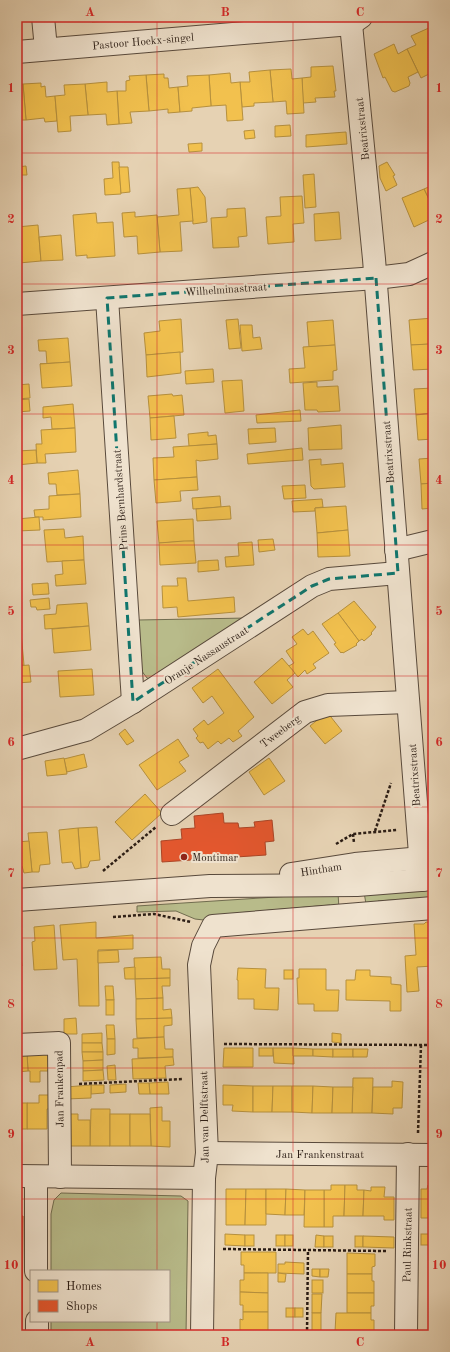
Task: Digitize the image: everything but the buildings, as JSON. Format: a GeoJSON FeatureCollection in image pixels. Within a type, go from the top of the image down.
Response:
{"type":"FeatureCollection","features":[{"type":"Feature","properties":{"kind":"street"},"geometry":{"type":"LineString","coordinates":[[43,17],[46,49]]}},
{"type":"Feature","properties":{"kind":"street","name":"Pastoor Hoekx-singel"},"geometry":{"type":"LineString","coordinates":[[17,52],[239,25],[356,20]]}},
{"type":"Feature","properties":{"kind":"street","name":"Beatrixstraat"},"geometry":{"type":"LineString","coordinates":[[356,20],[418,829],[427,858],[427,879]]}},
{"type":"Feature","properties":{"kind":"street","name":"Wilhelminastraat"},"geometry":{"type":"LineString","coordinates":[[17,304],[376,278],[409,274],[433,263]]}},
{"type":"Feature","properties":{"kind":"street","name":"Prins Bernhardstraat"},"geometry":{"type":"LineString","coordinates":[[107,298],[133,702]]}},
{"type":"Feature","properties":{"kind":"street"},"geometry":{"type":"LineString","coordinates":[[396,550],[433,541]]}},
{"type":"Feature","properties":{"kind":"street","name":"Oranje Nassaustraat"},"geometry":{"type":"LineString","coordinates":[[17,749],[86,730],[133,702],[312,586],[329,579],[398,573]]}},
{"type":"Feature","properties":{"kind":"street","name":"Tweeberg"},"geometry":{"type":"LineString","coordinates":[[172,814],[305,712],[328,705],[408,702]]}},
{"type":"Feature","properties":{"kind":"street","name":"Hintham"},"geometry":{"type":"LineString","coordinates":[[210,886],[355,864],[427,858]]}},
{"type":"Feature","properties":{"kind":"street","name":"Hintham"},"geometry":{"type":"LineString","coordinates":[[17,900],[210,886],[357,885],[427,879]]}},
{"type":"Feature","properties":{"kind":"street"},"geometry":{"type":"LineString","coordinates":[[213,926],[433,908]]}},
{"type":"Feature","properties":{"kind":"street","name":"Jan van Delftstraat"},"geometry":{"type":"LineString","coordinates":[[202,1335],[204,1178],[207,1153],[199,965],[203,946],[213,926]]}},
{"type":"Feature","properties":{"kind":"street","name":"Jan Frankenpad"},"geometry":{"type":"LineString","coordinates":[[17,1045],[59,1043],[60,1177]]}},
{"type":"Feature","properties":{"kind":"street","name":"Jan Frankenstraat"},"geometry":{"type":"LineString","coordinates":[[207,1153],[419,1155]]}},
{"type":"Feature","properties":{"kind":"street","name":"Paul Rinkstraat"},"geometry":{"type":"LineString","coordinates":[[406,1335],[407,1251],[419,1155]]}},
{"type":"Feature","properties":{"kind":"street"},"geometry":{"type":"LineString","coordinates":[[36,1270],[27,1177],[204,1178]]}},
{"type":"Feature","properties":{"kind":"street"},"geometry":{"type":"LineString","coordinates":[[37,1322],[37,1335]]}},
{"type":"Feature","properties":{"kind":"path"},"geometry":{"type":"LineString","coordinates":[[102,871],[172,814]]}},
{"type":"Feature","properties":{"kind":"path"},"geometry":{"type":"LineString","coordinates":[[353,834],[375,831],[418,829]]}},
{"type":"Feature","properties":{"kind":"path"},"geometry":{"type":"LineString","coordinates":[[108,917],[154,914],[213,926]]}},
{"type":"Feature","properties":{"kind":"path"},"geometry":{"type":"LineString","coordinates":[[203,1044],[433,1045]]}},
{"type":"Feature","properties":{"kind":"path"},"geometry":{"type":"LineString","coordinates":[[419,1155],[421,1045]]}},
{"type":"Feature","properties":{"kind":"path"},"geometry":{"type":"LineString","coordinates":[[59,1085],[204,1078]]}},
{"type":"Feature","properties":{"kind":"path"},"geometry":{"type":"LineString","coordinates":[[204,1249],[407,1251]]}},
{"type":"Feature","properties":{"kind":"path"},"geometry":{"type":"LineString","coordinates":[[307,1335],[308,1250]]}},
{"type":"Feature","properties":{"kind":"highlighted area"},"geometry":{"type":"Polygon","coordinates":[[[376,278],[398,573],[329,579],[312,586],[133,702],[108,314],[107,298],[376,278]]]}},
{"type":"Feature","properties":{"kind":"green space"},"geometry":{"type":"Polygon","coordinates":[[[247,618],[154,681],[147,678],[141,670],[138,620],[247,618]]]}},
{"type":"Feature","properties":{"kind":"green space"},"geometry":{"type":"Polygon","coordinates":[[[433,887],[433,897],[378,901],[377,904],[366,904],[364,892],[433,887]]]}},
{"type":"Feature","properties":{"kind":"green space"},"geometry":{"type":"Polygon","coordinates":[[[338,893],[339,909],[334,909],[330,905],[237,913],[232,919],[212,921],[195,919],[176,911],[137,912],[137,906],[338,893]]]}},
{"type":"Feature","properties":{"kind":"green space"},"geometry":{"type":"Polygon","coordinates":[[[61,1193],[181,1196],[188,1201],[186,1335],[51,1335],[51,1322],[170,1322],[170,1270],[51,1270],[51,1214],[54,1200],[61,1193]]]}},
{"type":"Feature","properties":{"kind":"place","name":"Montimar"},"geometry":{"type":"Point","coordinates":[184,857]}}]}
